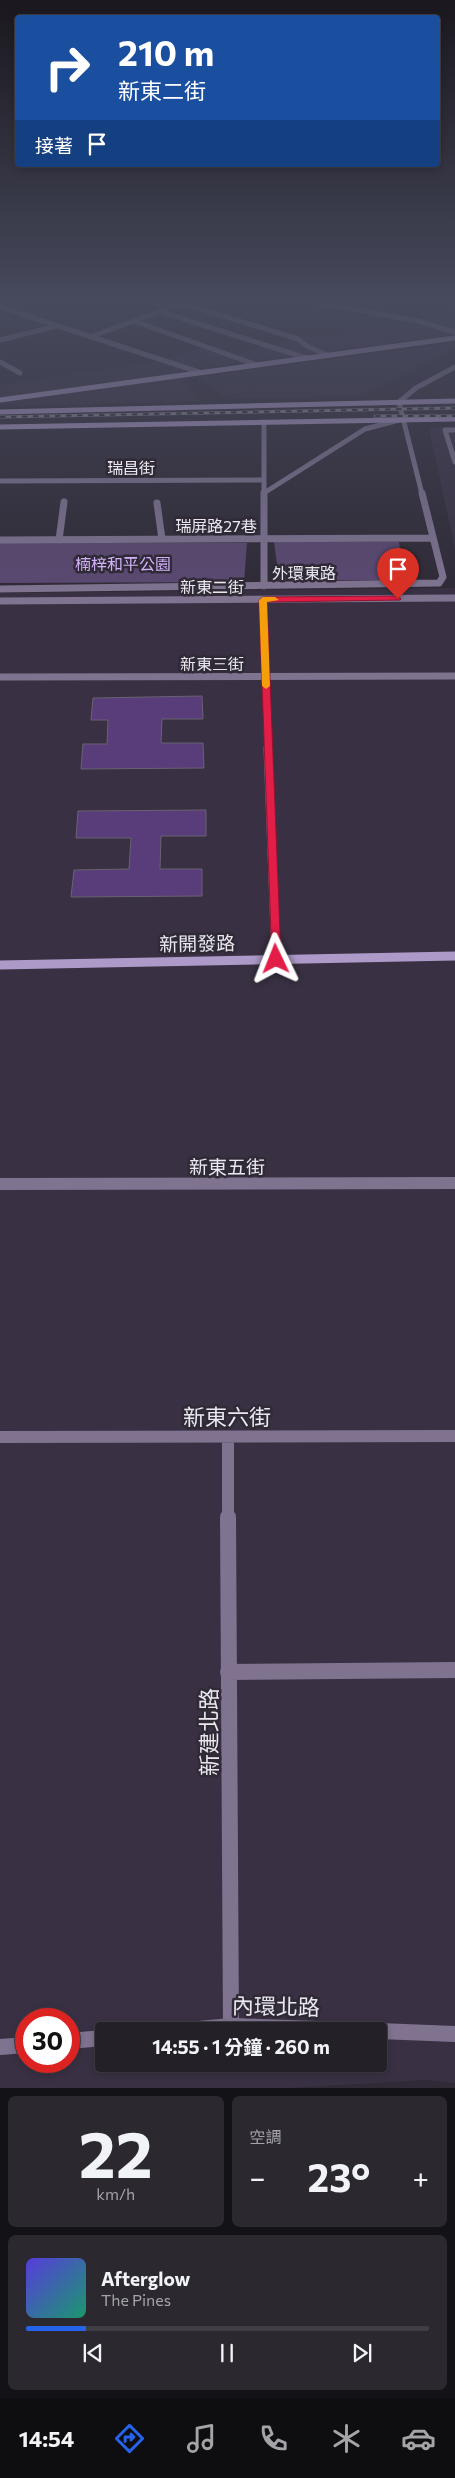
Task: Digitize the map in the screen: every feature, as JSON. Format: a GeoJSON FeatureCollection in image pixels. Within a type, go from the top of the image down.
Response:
{"type":"FeatureCollection","features":[{"type":"Feature","properties":{"kind":"street"},"geometry":{"type":"LineString","coordinates":[[0,400],[25,396]]}},
{"type":"Feature","properties":{"kind":"street"},"geometry":{"type":"LineString","coordinates":[[399,402],[406,396]]}},
{"type":"Feature","properties":{"kind":"street"},"geometry":{"type":"LineString","coordinates":[[0,412],[455,401]]}},
{"type":"Feature","properties":{"kind":"street","name":"外環東路"},"geometry":{"type":"LineString","coordinates":[[0,588],[438,584],[443,577],[399,402]]}},
{"type":"Feature","properties":{"kind":"street"},"geometry":{"type":"LineString","coordinates":[[264,493],[365,429],[404,419]]}},
{"type":"Feature","properties":{"kind":"street"},"geometry":{"type":"LineString","coordinates":[[0,427],[455,419]]}},
{"type":"Feature","properties":{"kind":"street"},"geometry":{"type":"LineString","coordinates":[[264,422],[264,586]]}},
{"type":"Feature","properties":{"kind":"street"},"geometry":{"type":"LineString","coordinates":[[455,430],[445,430],[455,462]]}},
{"type":"Feature","properties":{"kind":"street","name":"瑞昌街"},"geometry":{"type":"LineString","coordinates":[[0,481],[263,480]]}},
{"type":"Feature","properties":{"kind":"street"},"geometry":{"type":"LineString","coordinates":[[59,540],[64,502]]}},
{"type":"Feature","properties":{"kind":"street"},"geometry":{"type":"LineString","coordinates":[[157,503],[162,539]]}},
{"type":"Feature","properties":{"kind":"street","name":"瑞屏路27巷"},"geometry":{"type":"LineString","coordinates":[[0,540],[433,538]]}},
{"type":"Feature","properties":{"kind":"street","name":"新東二街"},"geometry":{"type":"LineString","coordinates":[[0,601],[455,598]]}},
{"type":"Feature","properties":{"kind":"street"},"geometry":{"type":"LineString","coordinates":[[263,600],[276,959]]}},
{"type":"Feature","properties":{"kind":"street","name":"新東三街"},"geometry":{"type":"LineString","coordinates":[[0,677],[455,676]]}},
{"type":"Feature","properties":{"kind":"street","name":"新開發路"},"geometry":{"type":"LineString","coordinates":[[0,965],[455,956]]}},
{"type":"Feature","properties":{"kind":"street","name":"新東五街"},"geometry":{"type":"LineString","coordinates":[[0,1184],[455,1183]]}},
{"type":"Feature","properties":{"kind":"street","name":"新東六街"},"geometry":{"type":"LineString","coordinates":[[0,1437],[455,1436]]}},
{"type":"Feature","properties":{"kind":"street","name":"新建北路"},"geometry":{"type":"LineString","coordinates":[[228,1437],[231,2022]]}},
{"type":"Feature","properties":{"kind":"street"},"geometry":{"type":"LineString","coordinates":[[228,1672],[455,1670]]}},
{"type":"Feature","properties":{"kind":"street"},"geometry":{"type":"LineString","coordinates":[[387,2031],[455,2034]]}},
{"type":"Feature","properties":{"kind":"street"},"geometry":{"type":"LineString","coordinates":[[80,2040],[95,2039]]}},
{"type":"Feature","properties":{"kind":"street"},"geometry":{"type":"LineString","coordinates":[[0,2047],[15,2046]]}},
{"type":"Feature","properties":{"kind":"shaded area"},"geometry":{"type":"Polygon","coordinates":[[[0,396],[197,396],[201,402],[0,406],[0,396]]]}},
{"type":"Feature","properties":{"kind":"shaded area"},"geometry":{"type":"Polygon","coordinates":[[[224,396],[359,396],[358,397],[227,399],[224,396]]]}},
{"type":"Feature","properties":{"kind":"shaded area"},"geometry":{"type":"Polygon","coordinates":[[[455,426],[455,549],[429,429],[455,426]]]}},
{"type":"Feature","properties":{"kind":"shaded area"},"geometry":{"type":"Polygon","coordinates":[[[455,588],[455,2083],[425,2080],[289,2088],[0,2088],[0,593],[455,588]]]}},
{"type":"Feature","properties":{"kind":"green space"},"geometry":{"type":"Polygon","coordinates":[[[274,542],[399,542],[405,580],[279,580],[274,542]]]}},
{"type":"Feature","properties":{"kind":"green space","name":"楠梓和平公園"},"geometry":{"type":"Polygon","coordinates":[[[0,543],[247,543],[244,582],[0,583],[0,543]]]}},
{"type":"Feature","properties":{"kind":"building"},"geometry":{"type":"Polygon","coordinates":[[[202,696],[203,719],[162,719],[161,743],[203,743],[204,768],[81,769],[83,744],[107,744],[108,720],[91,720],[93,698],[202,696]]]}},
{"type":"Feature","properties":{"kind":"building"},"geometry":{"type":"Polygon","coordinates":[[[206,810],[206,836],[161,836],[160,869],[202,869],[202,896],[71,897],[74,870],[129,869],[131,838],[76,838],[78,811],[206,810]]]}},
{"type":"Feature","properties":{"kind":"railway"},"geometry":{"type":"LineString","coordinates":[[0,417],[455,408]]}},
{"type":"Feature","properties":{"kind":"railway"},"geometry":{"type":"LineString","coordinates":[[375,416],[455,416]]}},
{"type":"Feature","properties":{"kind":"slow traffic"},"geometry":{"type":"LineString","coordinates":[[266,686],[263,600],[275,600]]}},
{"type":"Feature","properties":{"kind":"route"},"geometry":{"type":"LineString","coordinates":[[276,959],[263,600],[398,599]]}}]}
